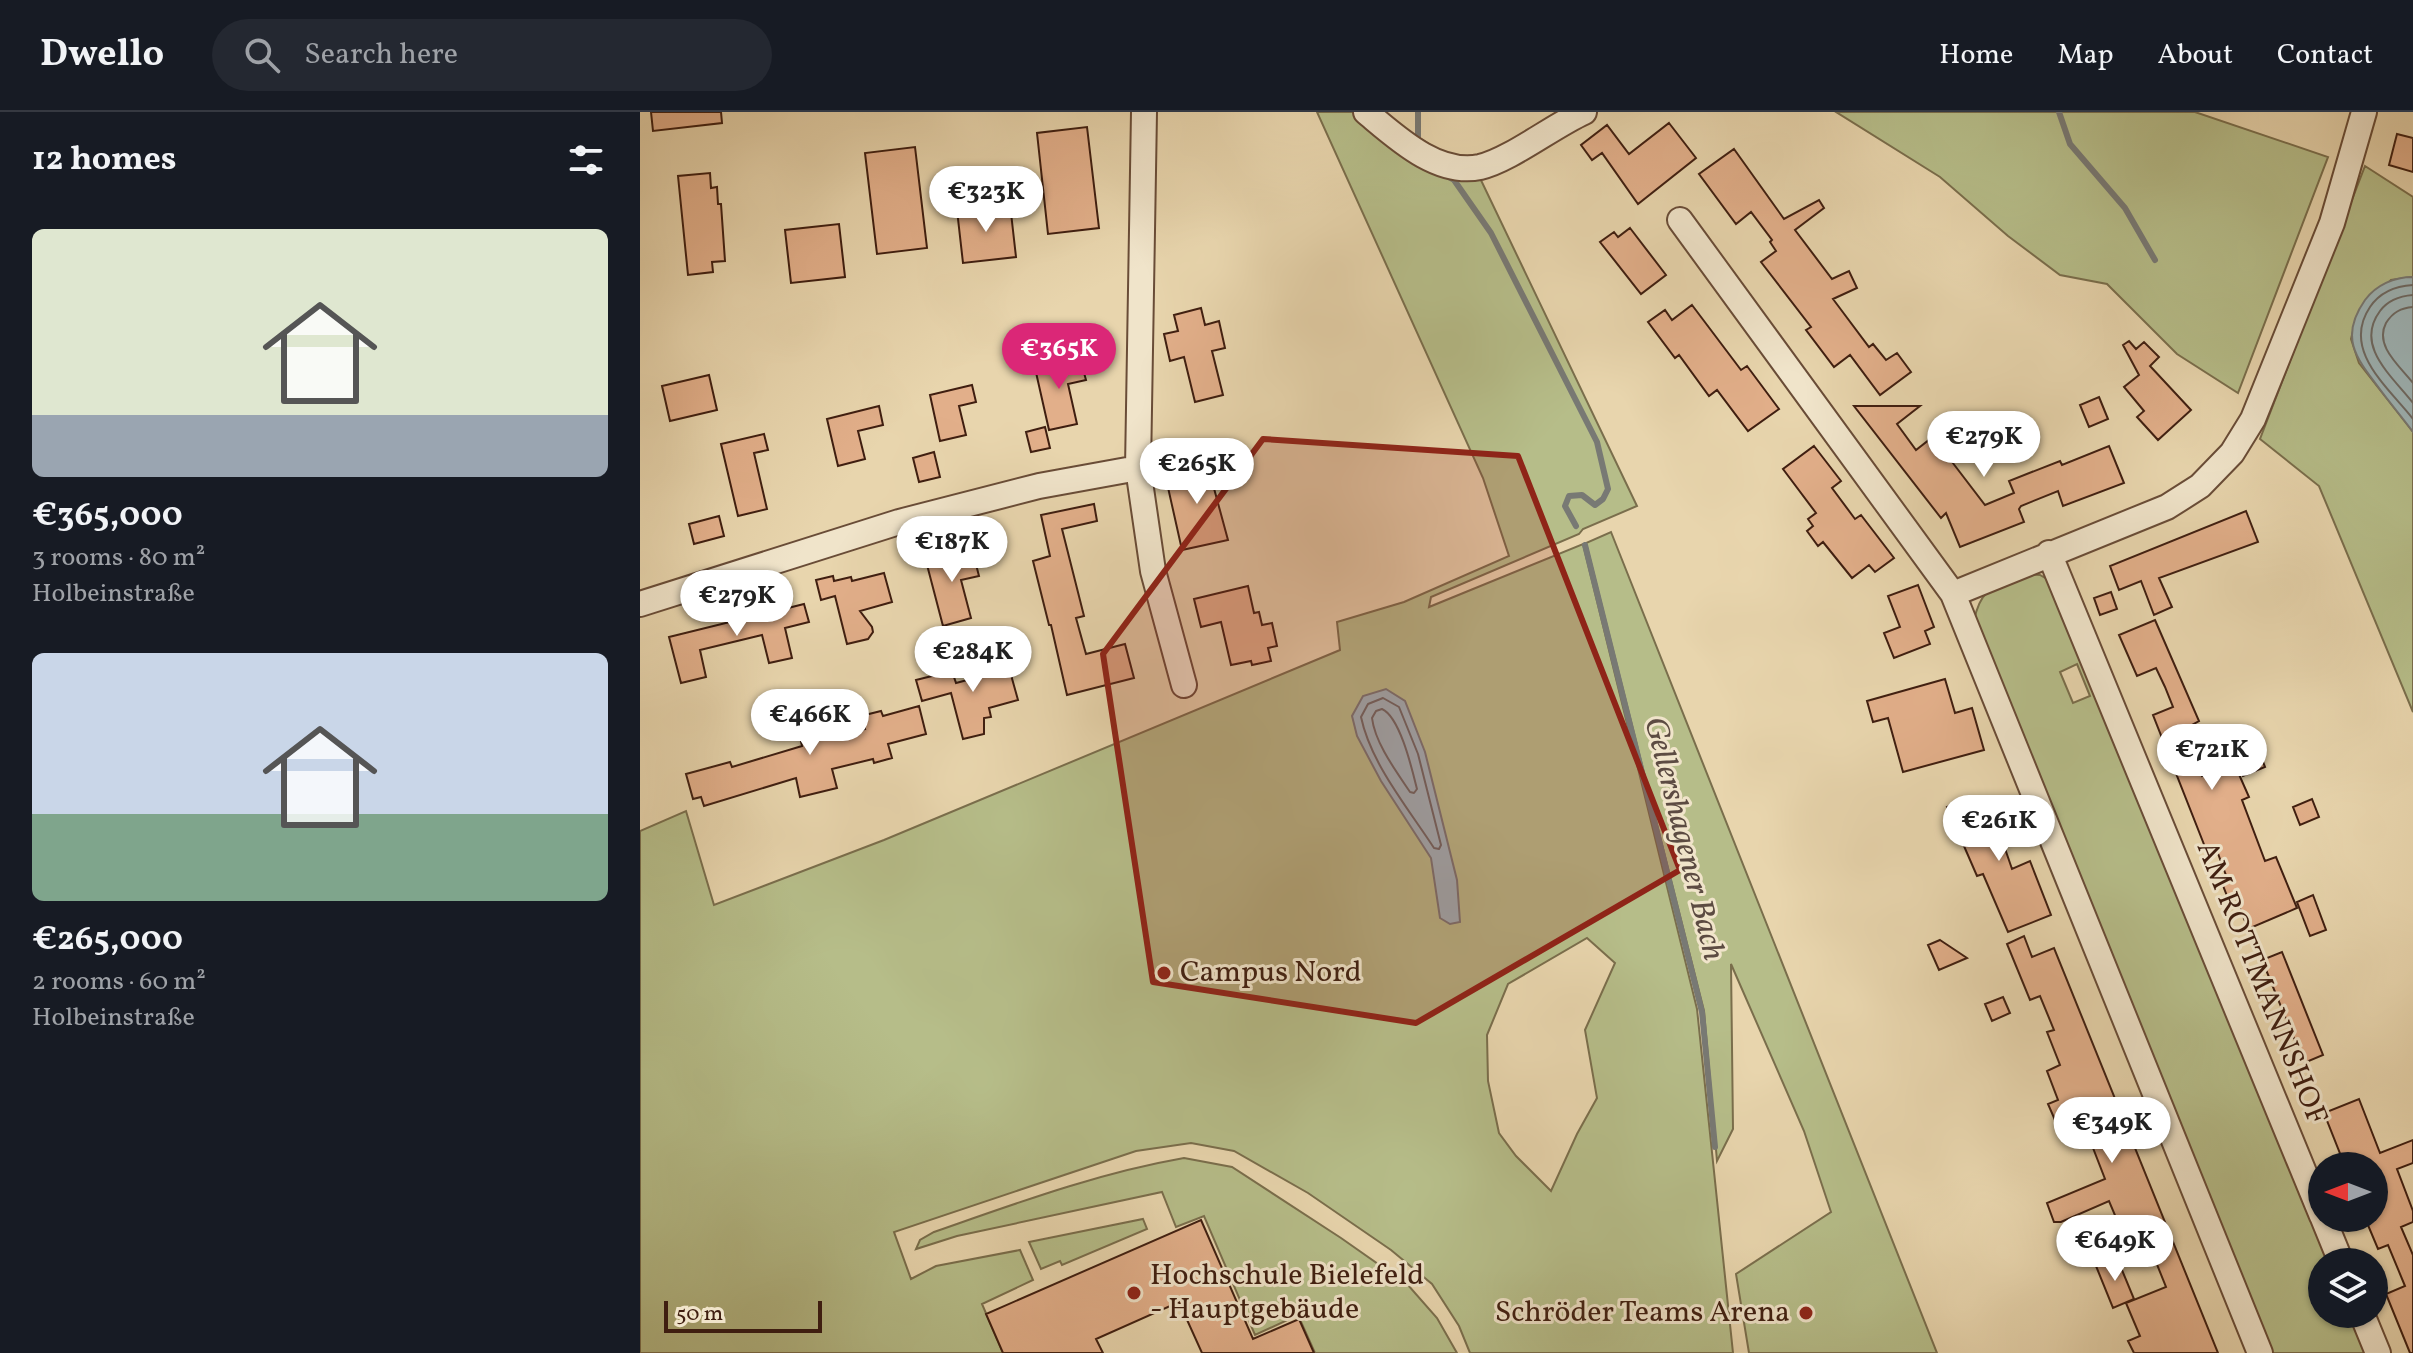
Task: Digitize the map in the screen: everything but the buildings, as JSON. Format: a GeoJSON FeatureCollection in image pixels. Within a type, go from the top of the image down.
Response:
{"type":"FeatureCollection","features":[{"type":"Feature","properties":{"kind":"street"},"geometry":{"type":"LineString","coordinates":[[1144,112],[1138,468],[1153,571],[1184,685]]}},
{"type":"Feature","properties":{"kind":"street"},"geometry":{"type":"LineString","coordinates":[[1366,112],[1407,146],[1458,168],[1480,167],[1496,160],[1584,112]]}},
{"type":"Feature","properties":{"kind":"street"},"geometry":{"type":"LineString","coordinates":[[1953,594],[2167,507],[2200,486],[2232,453],[2253,419],[2332,223],[2364,112]]}},
{"type":"Feature","properties":{"kind":"street"},"geometry":{"type":"LineString","coordinates":[[1680,220],[1953,594],[2260,1353]]}},
{"type":"Feature","properties":{"kind":"street"},"geometry":{"type":"LineString","coordinates":[[640,604],[899,522],[1039,486],[1138,468]]}},
{"type":"Feature","properties":{"kind":"street","name":"AM ROTTMANNSHOF"},"geometry":{"type":"LineString","coordinates":[[2049,553],[2308,1183]]}},
{"type":"Feature","properties":{"kind":"street"},"geometry":{"type":"LineString","coordinates":[[2368,1328],[2378,1353]]}},
{"type":"Feature","properties":{"kind":"highlighted area"},"geometry":{"type":"Polygon","coordinates":[[[1263,439],[1518,456],[1680,870],[1416,1023],[1153,982],[1103,654],[1263,439]]]}},
{"type":"Feature","properties":{"kind":"green space","name":"Campus Nord"},"geometry":{"type":"Polygon","coordinates":[[[1317,112],[1379,112],[1414,138],[1421,139],[1479,176],[1637,506],[1431,597],[1429,607],[1583,544],[1697,1009],[1733,1353],[1470,1353],[1459,1326],[1432,1284],[1391,1250],[1308,1193],[1234,1151],[1191,1143],[1136,1151],[894,1232],[911,1279],[936,1266],[1020,1250],[1033,1280],[982,1304],[1003,1353],[640,1353],[640,831],[686,811],[714,905],[884,840],[1340,650],[1337,622],[1404,602],[1509,556],[1483,478],[1317,112]],[[1587,938],[1508,984],[1487,1035],[1488,1081],[1499,1133],[1516,1156],[1551,1191],[1597,1098],[1585,1030],[1615,963],[1587,938]]]}},
{"type":"Feature","properties":{"kind":"green space"},"geometry":{"type":"Polygon","coordinates":[[[1836,112],[2195,112],[2328,157],[2238,393],[2177,354],[2107,284],[2060,275],[2008,236],[1940,177],[1836,112]]]}},
{"type":"Feature","properties":{"kind":"green space"},"geometry":{"type":"Polygon","coordinates":[[[2365,166],[2413,197],[2413,277],[2391,280],[2357,315],[2351,339],[2359,363],[2413,432],[2413,712],[2319,486],[2260,439],[2365,166]]]}},
{"type":"Feature","properties":{"kind":"green space"},"geometry":{"type":"Polygon","coordinates":[[[1611,532],[1937,1353],[1749,1353],[1736,1274],[1831,1212],[1804,1131],[1731,964],[1733,1129],[1717,1161],[1704,1011],[1586,543],[1611,532]]]}},
{"type":"Feature","properties":{"kind":"green space"},"geometry":{"type":"Polygon","coordinates":[[[2023,574],[2040,575],[2052,582],[2308,1210],[2308,1232],[2317,1232],[2323,1248],[2308,1248],[2308,1328],[2355,1328],[2365,1353],[2270,1353],[1974,621],[1980,601],[1997,585],[2023,574]],[[2077,664],[2060,672],[2073,703],[2090,696],[2077,664]]]}},
{"type":"Feature","properties":{"kind":"green space"},"geometry":{"type":"Polygon","coordinates":[[[1184,1158],[1232,1167],[1408,1285],[1437,1318],[1457,1353],[1315,1353],[1298,1315],[1255,1335],[1204,1216],[1176,1227],[1162,1192],[957,1236],[916,1249],[920,1240],[934,1232],[1027,1200],[1089,1180],[1184,1158]]]}},
{"type":"Feature","properties":{"kind":"green space"},"geometry":{"type":"Polygon","coordinates":[[[1143,1219],[1147,1229],[1062,1265],[1060,1261],[1041,1269],[1029,1242],[1143,1219]]]}},
{"type":"Feature","properties":{"kind":"water"},"geometry":{"type":"Polygon","coordinates":[[[2413,277],[2413,432],[2363,367],[2352,336],[2357,313],[2374,290],[2399,278],[2413,277]]]}},
{"type":"Feature","properties":{"kind":"water"},"geometry":{"type":"Polygon","coordinates":[[[1386,689],[1405,701],[1425,752],[1457,880],[1460,922],[1450,924],[1440,918],[1431,858],[1381,781],[1357,736],[1352,716],[1363,696],[1386,689]]]}},
{"type":"Feature","properties":{"kind":"waterway","name":"Gellershagener Bach"},"geometry":{"type":"LineString","coordinates":[[1418,112],[1418,138]]}},
{"type":"Feature","properties":{"kind":"waterway"},"geometry":{"type":"LineString","coordinates":[[2059,112],[2070,144],[2125,208],[2155,260]]}},
{"type":"Feature","properties":{"kind":"waterway","name":"Gellershagener Bach"},"geometry":{"type":"LineString","coordinates":[[1447,176],[1454,180],[1491,233],[1597,442],[1608,489],[1603,499],[1595,505],[1582,495],[1569,496],[1565,506],[1576,526]]}},
{"type":"Feature","properties":{"kind":"waterway","name":"Gellershagener Bach"},"geometry":{"type":"LineString","coordinates":[[1585,545],[1702,1012],[1715,1147]]}},
{"type":"Feature","properties":{"kind":"place","name":"Campus Nord"},"geometry":{"type":"Point","coordinates":[1164,973]}},
{"type":"Feature","properties":{"kind":"place","name":"Hochschule Bielefeld - Hauptgebäude"},"geometry":{"type":"Point","coordinates":[1134,1293]}},
{"type":"Feature","properties":{"kind":"place","name":"Schröder Teams Arena"},"geometry":{"type":"Point","coordinates":[1806,1313]}}]}
